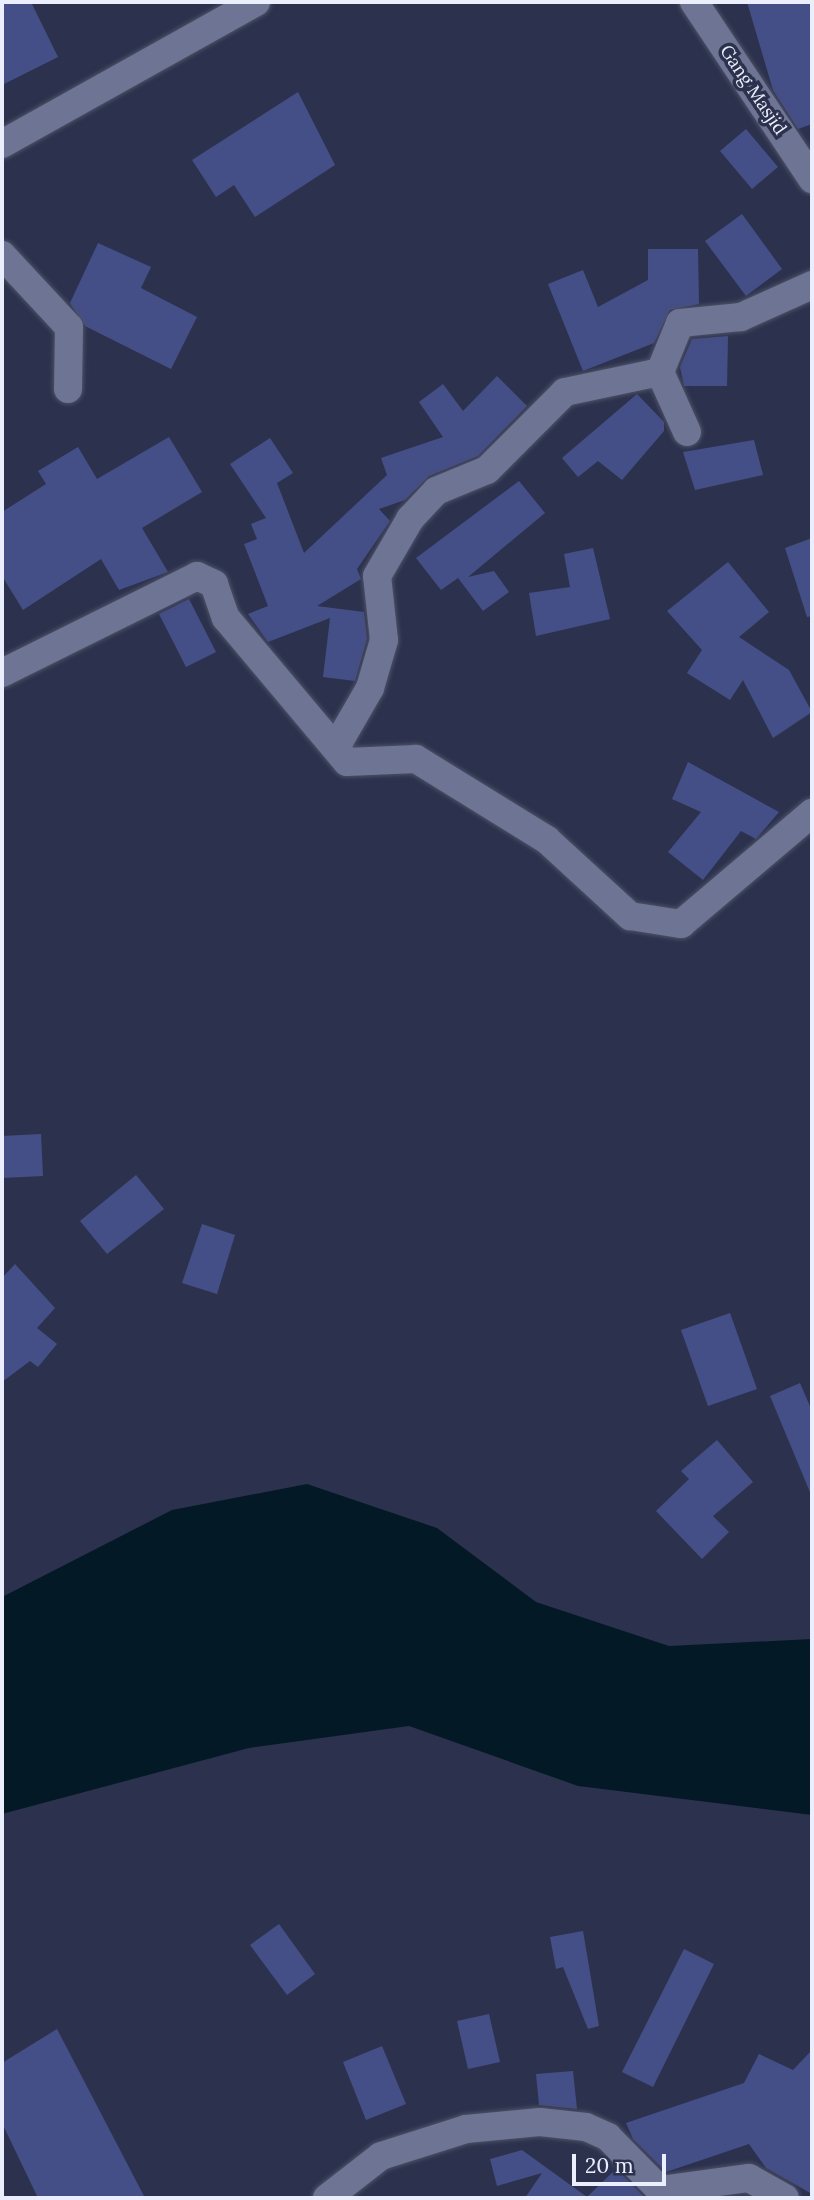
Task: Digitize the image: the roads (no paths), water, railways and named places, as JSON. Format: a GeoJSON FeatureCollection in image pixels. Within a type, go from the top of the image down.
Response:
{"type":"FeatureCollection","features":[{"type":"Feature","properties":{"kind":"street"},"geometry":{"type":"LineString","coordinates":[[2,144],[256,2]]}},
{"type":"Feature","properties":{"kind":"street","name":"Gang Masjid"},"geometry":{"type":"LineString","coordinates":[[694,2],[812,178]]}},
{"type":"Feature","properties":{"kind":"street"},"geometry":{"type":"LineString","coordinates":[[2,255],[69,327],[68,389]]}},
{"type":"Feature","properties":{"kind":"street"},"geometry":{"type":"LineString","coordinates":[[687,432],[660,372],[680,323],[741,317],[812,285]]}},
{"type":"Feature","properties":{"kind":"street"},"geometry":{"type":"LineString","coordinates":[[336,747],[370,688],[384,640],[377,576],[410,519],[436,491],[487,470],[565,391],[660,372]]}},
{"type":"Feature","properties":{"kind":"street"},"geometry":{"type":"LineString","coordinates":[[2,673],[197,576],[214,584],[226,618],[347,762],[416,759],[547,840],[630,916],[681,924],[812,813]]}},
{"type":"Feature","properties":{"kind":"street"},"geometry":{"type":"LineString","coordinates":[[327,2198],[381,2156],[466,2129],[540,2122],[586,2127],[608,2137],[660,2190],[749,2178],[785,2198]]}},
{"type":"Feature","properties":{"kind":"water"},"geometry":{"type":"Polygon","coordinates":[[[307,1484],[437,1528],[536,1602],[669,1646],[812,1639],[812,1815],[578,1786],[409,1726],[249,1748],[2,1814],[2,1597],[172,1510],[307,1484]]]}}]}
